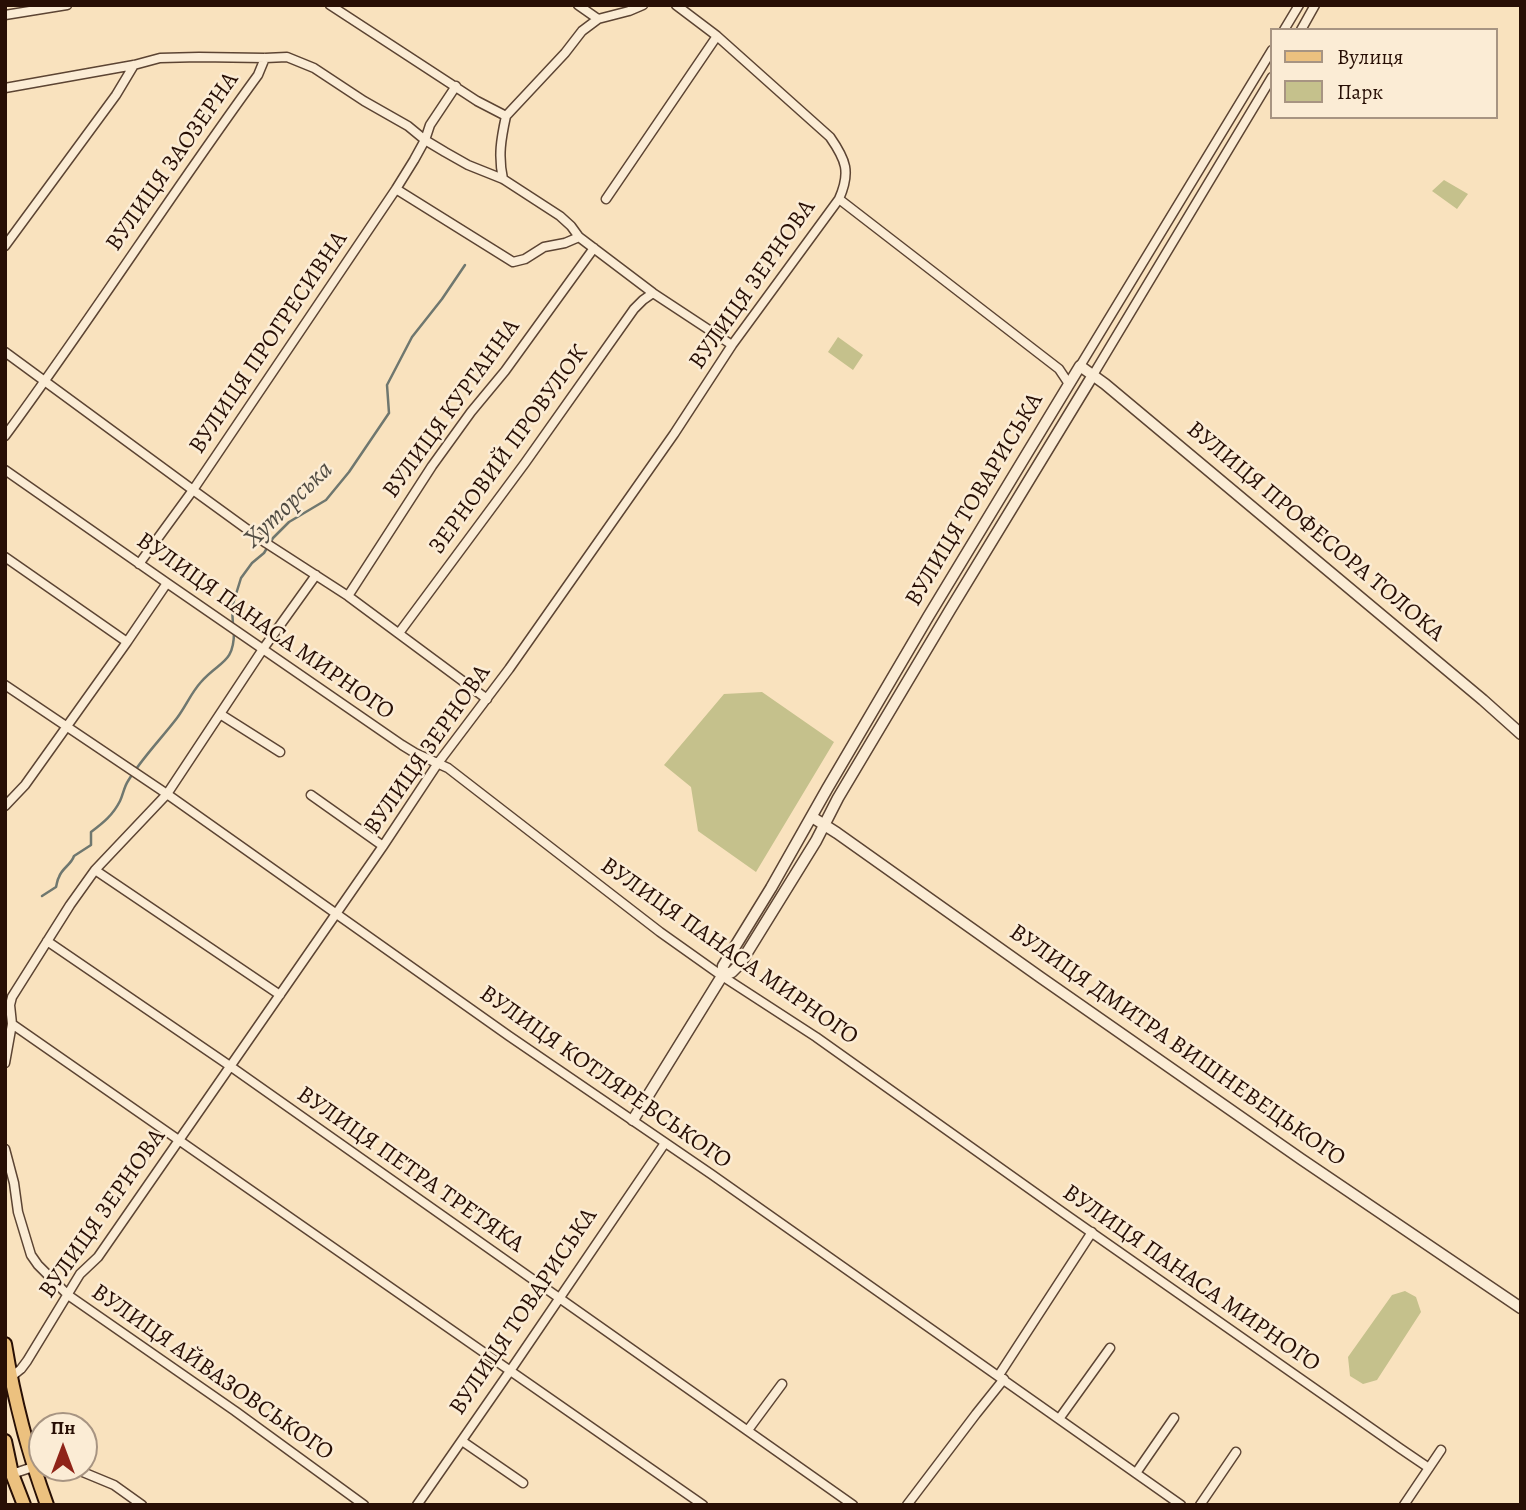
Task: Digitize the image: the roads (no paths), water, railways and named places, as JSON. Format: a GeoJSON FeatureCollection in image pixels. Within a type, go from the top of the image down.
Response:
{"type":"FeatureCollection","features":[{"type":"Feature","properties":{"kind":"main road"},"geometry":{"type":"LineString","coordinates":[[5,1344],[10,1377],[28,1434]]}},
{"type":"Feature","properties":{"kind":"main road"},"geometry":{"type":"LineString","coordinates":[[5,1441],[12,1474],[23,1505]]}},
{"type":"Feature","properties":{"kind":"main road"},"geometry":{"type":"LineString","coordinates":[[42,1482],[47,1505]]}},
{"type":"Feature","properties":{"kind":"street"},"geometry":{"type":"LineString","coordinates":[[5,15],[66,5]]}},
{"type":"Feature","properties":{"kind":"street"},"geometry":{"type":"LineString","coordinates":[[330,5],[477,101],[506,116]]}},
{"type":"Feature","properties":{"kind":"street"},"geometry":{"type":"LineString","coordinates":[[578,5],[598,19]]}},
{"type":"Feature","properties":{"kind":"street"},"geometry":{"type":"LineString","coordinates":[[503,179],[500,144],[506,116],[582,31],[598,19],[643,5]]}},
{"type":"Feature","properties":{"kind":"street"},"geometry":{"type":"LineString","coordinates":[[606,199],[717,36],[676,5]]}},
{"type":"Feature","properties":{"kind":"street"},"geometry":{"type":"LineString","coordinates":[[1285,28],[1299,5]]}},
{"type":"Feature","properties":{"kind":"street"},"geometry":{"type":"LineString","coordinates":[[1302,28],[1315,5]]}},
{"type":"Feature","properties":{"kind":"street","name":"ВУЛИЦЯ ЗЕРНОВА"},"geometry":{"type":"LineString","coordinates":[[10,1377],[27,1361],[80,1274],[98,1257],[438,763],[487,699],[674,434],[732,345],[839,199],[845,186],[847,170],[841,153],[830,137],[717,36]]}},
{"type":"Feature","properties":{"kind":"street","name":"ВУЛИЦЯ ТОВАРИСЬКА"},"geometry":{"type":"LineString","coordinates":[[633,1120],[722,976],[727,959],[921,629],[1270,53]]}},
{"type":"Feature","properties":{"kind":"street","name":"ВУЛИЦЯ ЗАОЗЕРНА"},"geometry":{"type":"LineString","coordinates":[[5,436],[258,75],[265,58],[287,57],[314,68],[408,126],[425,140],[468,165],[503,179],[560,216],[579,237]]}},
{"type":"Feature","properties":{"kind":"street"},"geometry":{"type":"LineString","coordinates":[[5,88],[160,58],[265,58]]}},
{"type":"Feature","properties":{"kind":"street"},"geometry":{"type":"LineString","coordinates":[[5,246],[116,95],[134,65]]}},
{"type":"Feature","properties":{"kind":"street","name":"ВУЛИЦЯ ТОВАРИСЬКА"},"geometry":{"type":"LineString","coordinates":[[722,976],[732,972],[740,964],[816,841],[838,798],[1270,80]]}},
{"type":"Feature","properties":{"kind":"street","name":"ВУЛИЦЯ ПРОГРЕСИВНА"},"geometry":{"type":"LineString","coordinates":[[139,564],[193,490],[396,189],[425,140],[430,125],[456,86]]}},
{"type":"Feature","properties":{"kind":"street"},"geometry":{"type":"LineString","coordinates":[[396,189],[513,262],[525,259],[544,247],[579,237],[653,293],[732,345]]}},
{"type":"Feature","properties":{"kind":"street"},"geometry":{"type":"LineString","coordinates":[[839,199],[1059,369],[1069,384]]}},
{"type":"Feature","properties":{"kind":"street"},"geometry":{"type":"LineString","coordinates":[[1161,233],[1173,241]]}},
{"type":"Feature","properties":{"kind":"street","name":"ВУЛИЦЯ КУРГАННА"},"geometry":{"type":"LineString","coordinates":[[348,596],[432,466],[594,248]]}},
{"type":"Feature","properties":{"kind":"street","name":"ЗЕРНОВИЙ ПРОВУЛОК"},"geometry":{"type":"LineString","coordinates":[[399,633],[509,485],[634,309],[653,293]]}},
{"type":"Feature","properties":{"kind":"street"},"geometry":{"type":"LineString","coordinates":[[5,352],[269,545],[348,596],[487,699]]}},
{"type":"Feature","properties":{"kind":"street","name":"ВУЛИЦЯ ПРОФЕСОРА ТОЛОКА"},"geometry":{"type":"LineString","coordinates":[[1080,366],[1521,734]]}},
{"type":"Feature","properties":{"kind":"street","name":"ВУЛИЦЯ ПАНАСА МИРНОГО"},"geometry":{"type":"LineString","coordinates":[[5,470],[415,753],[457,775],[660,932],[816,1037],[1429,1468]]}},
{"type":"Feature","properties":{"kind":"street"},"geometry":{"type":"LineString","coordinates":[[5,556],[127,642]]}},
{"type":"Feature","properties":{"kind":"street"},"geometry":{"type":"LineString","coordinates":[[5,1063],[12,1024],[12,997],[47,941],[95,870],[167,794],[263,649],[316,575]]}},
{"type":"Feature","properties":{"kind":"street"},"geometry":{"type":"LineString","coordinates":[[5,806],[25,785],[68,727],[167,583]]}},
{"type":"Feature","properties":{"kind":"street","name":"ВУЛИЦЯ КОТЛЯРЕВСЬКОГО"},"geometry":{"type":"LineString","coordinates":[[5,685],[167,794],[1181,1505]]}},
{"type":"Feature","properties":{"kind":"street"},"geometry":{"type":"LineString","coordinates":[[220,714],[280,752]]}},
{"type":"Feature","properties":{"kind":"street"},"geometry":{"type":"LineString","coordinates":[[827,789],[828,800],[838,798]]}},
{"type":"Feature","properties":{"kind":"street"},"geometry":{"type":"LineString","coordinates":[[311,794],[383,846]]}},
{"type":"Feature","properties":{"kind":"street","name":"ВУЛИЦЯ ДМИТРА ВИШНЕВЕЦЬКОГО"},"geometry":{"type":"LineString","coordinates":[[812,817],[1301,1159],[1521,1308]]}},
{"type":"Feature","properties":{"kind":"street"},"geometry":{"type":"LineString","coordinates":[[95,870],[279,995]]}},
{"type":"Feature","properties":{"kind":"street","name":"ВУЛИЦЯ ПЕТРА ТРЕТЯКА"},"geometry":{"type":"LineString","coordinates":[[47,941],[230,1066],[853,1505]]}},
{"type":"Feature","properties":{"kind":"street"},"geometry":{"type":"LineString","coordinates":[[12,1024],[703,1505]]}},
{"type":"Feature","properties":{"kind":"street","name":"ВУЛИЦЯ ТОВАРИСЬКА"},"geometry":{"type":"LineString","coordinates":[[416,1505],[665,1143]]}},
{"type":"Feature","properties":{"kind":"street","name":"ВУЛИЦЯ АЙВАЗОВСЬКОГО"},"geometry":{"type":"LineString","coordinates":[[5,1149],[18,1212],[31,1255],[68,1295],[364,1505]]}},
{"type":"Feature","properties":{"kind":"street"},"geometry":{"type":"LineString","coordinates":[[907,1505],[1002,1377],[1092,1232]]}},
{"type":"Feature","properties":{"kind":"street"},"geometry":{"type":"LineString","coordinates":[[1059,1419],[1110,1348]]}},
{"type":"Feature","properties":{"kind":"street"},"geometry":{"type":"LineString","coordinates":[[748,1430],[782,1384]]}},
{"type":"Feature","properties":{"kind":"street"},"geometry":{"type":"LineString","coordinates":[[1136,1473],[1174,1418]]}},
{"type":"Feature","properties":{"kind":"street"},"geometry":{"type":"LineString","coordinates":[[462,1441],[523,1483]]}},
{"type":"Feature","properties":{"kind":"street"},"geometry":{"type":"LineString","coordinates":[[1404,1505],[1441,1450]]}},
{"type":"Feature","properties":{"kind":"street"},"geometry":{"type":"LineString","coordinates":[[1199,1505],[1236,1452]]}},
{"type":"Feature","properties":{"kind":"street"},"geometry":{"type":"LineString","coordinates":[[12,1474],[28,1468]]}},
{"type":"Feature","properties":{"kind":"street"},"geometry":{"type":"LineString","coordinates":[[98,1478],[114,1485],[142,1505]]}},
{"type":"Feature","properties":{"kind":"waterway","name":"Хуторська"},"geometry":{"type":"LineString","coordinates":[[233,625],[232,607],[241,578],[289,522],[326,500],[349,472],[389,413],[387,385],[412,337],[465,265]]}},
{"type":"Feature","properties":{"kind":"waterway","name":"Хуторська"},"geometry":{"type":"LineString","coordinates":[[42,896],[56,887],[60,874],[74,856],[91,845],[91,832],[114,810],[139,764],[177,718],[197,686],[228,656],[234,632]]}}]}
